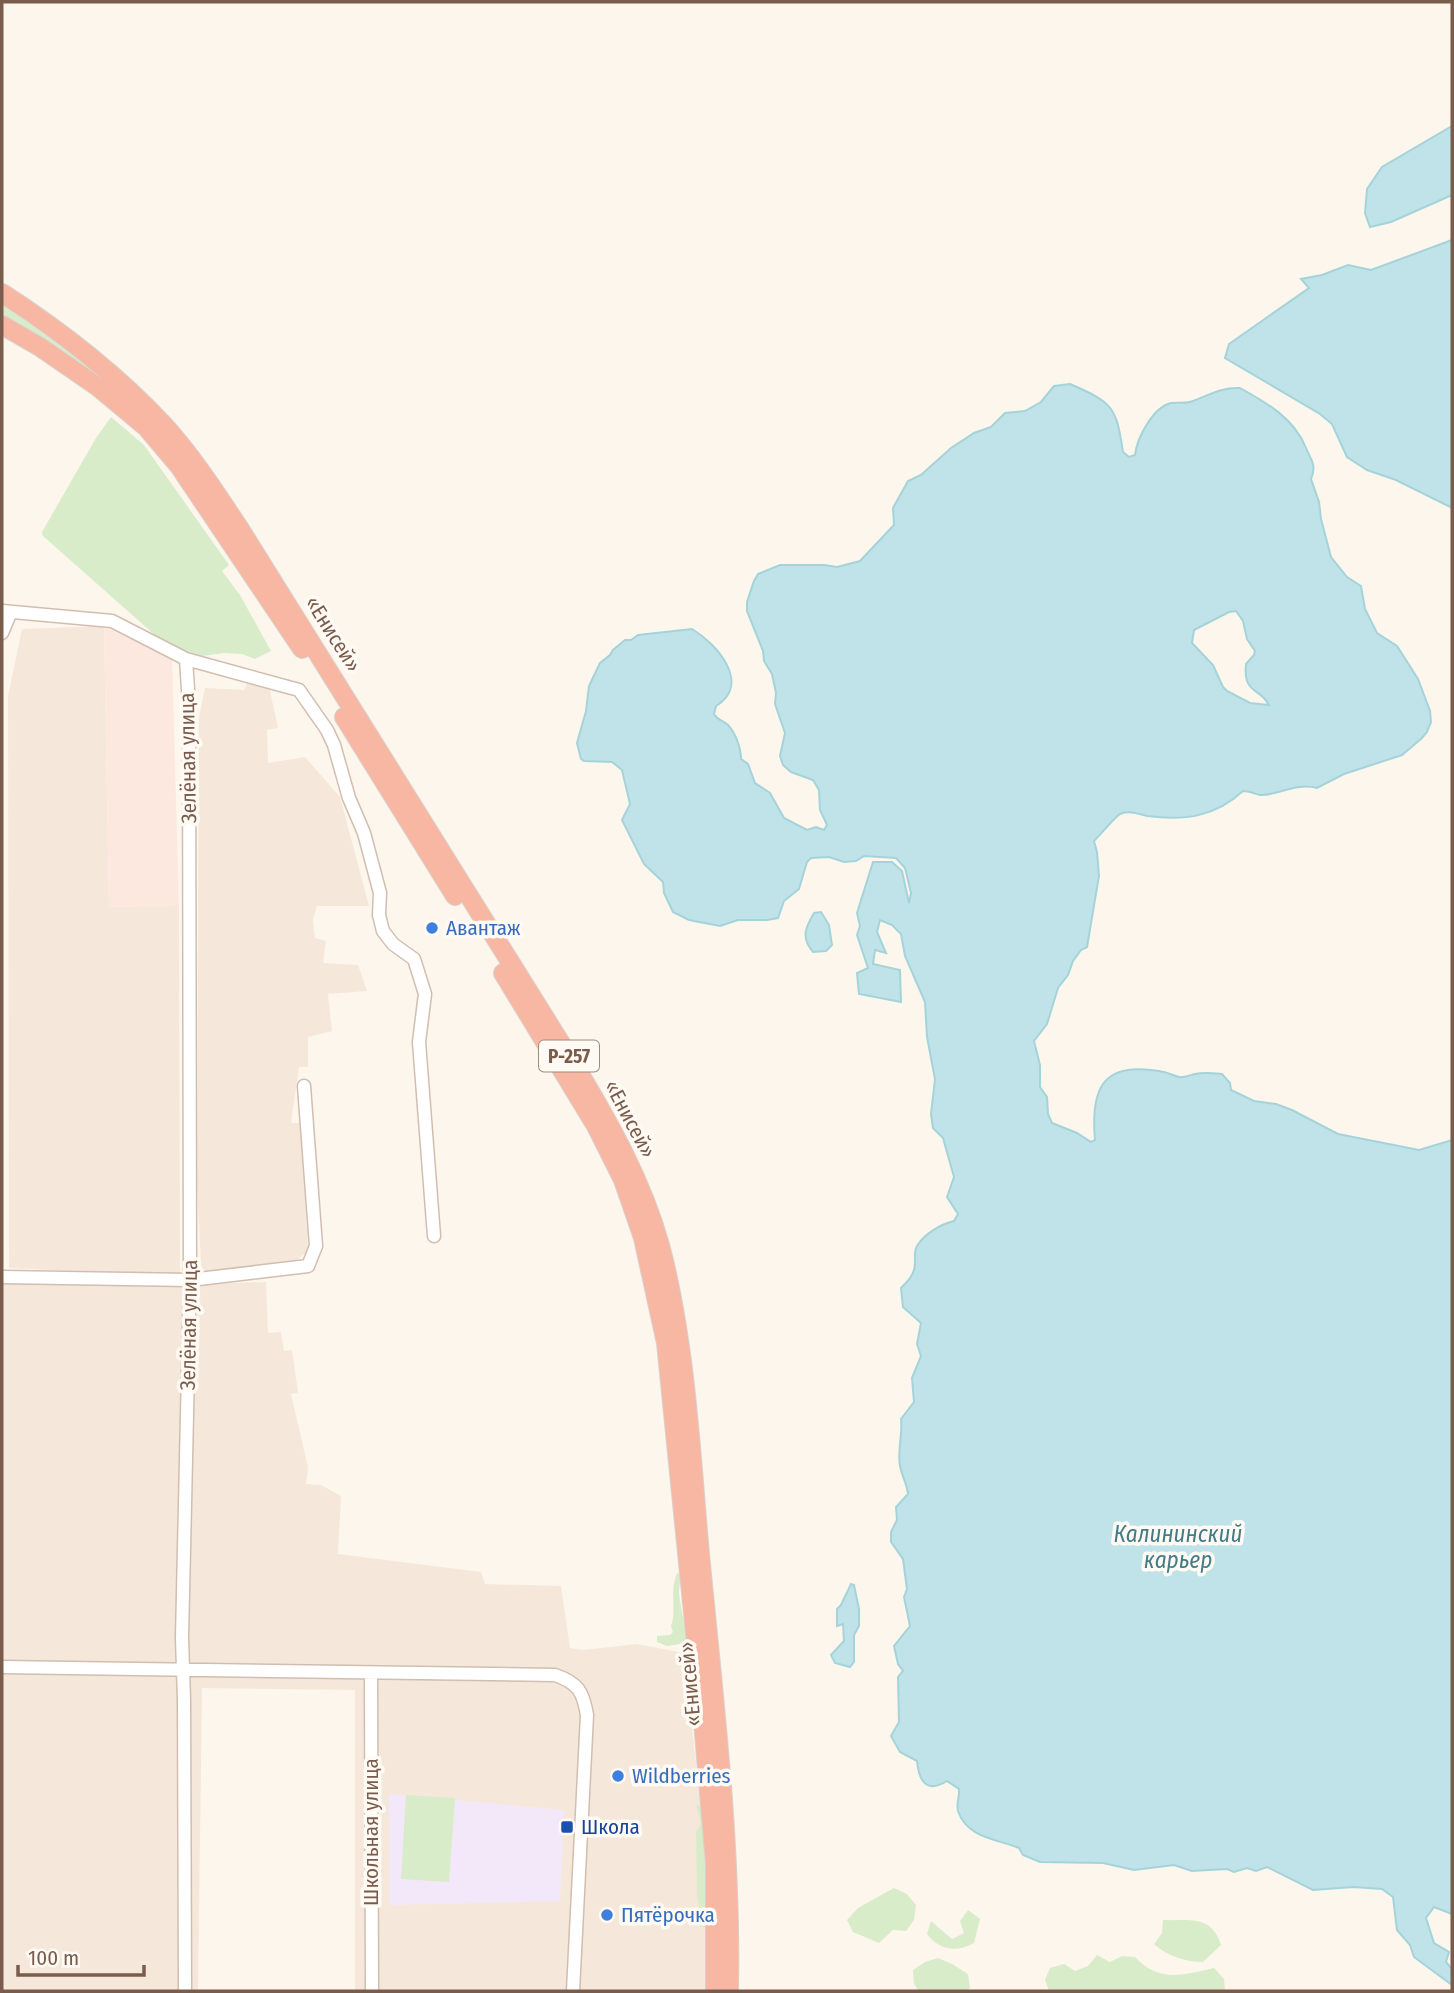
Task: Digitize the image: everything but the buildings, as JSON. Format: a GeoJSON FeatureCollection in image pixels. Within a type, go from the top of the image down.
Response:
{"type":"FeatureCollection","features":[{"type":"Feature","properties":{"kind":"highway","name":"«Енисей»"},"geometry":{"type":"LineString","coordinates":[[2,293],[41,318],[104,368],[164,425],[194,461],[240,529],[577,1069],[628,1158],[660,1245],[684,1378],[719,1753],[728,1877],[729,1991]]}},
{"type":"Feature","properties":{"kind":"highway","name":"«Енисей»"},"geometry":{"type":"LineString","coordinates":[[2,325],[40,347],[98,387],[146,427],[178,466],[305,653],[596,1126],[623,1180],[643,1238],[666,1343],[715,1864],[716,1991]]}},
{"type":"Feature","properties":{"kind":"street"},"geometry":{"type":"LineString","coordinates":[[2,633],[6,611],[112,621],[186,659],[299,690],[327,730],[334,745],[349,798],[364,833],[380,893],[379,915],[383,931],[393,944],[414,959],[425,994],[419,1042],[434,1236]]}},
{"type":"Feature","properties":{"kind":"street","name":"Зелёная улица"},"geometry":{"type":"LineString","coordinates":[[185,1991],[182,1637],[190,1280],[189,705],[186,659]]}},
{"type":"Feature","properties":{"kind":"street"},"geometry":{"type":"LineString","coordinates":[[2,1278],[190,1280],[308,1266],[316,1246],[304,1086]]}},
{"type":"Feature","properties":{"kind":"street"},"geometry":{"type":"LineString","coordinates":[[2,1667],[555,1675],[571,1681],[583,1696],[587,1715],[573,1991]]}},
{"type":"Feature","properties":{"kind":"street","name":"Школьная улица"},"geometry":{"type":"LineString","coordinates":[[371,1674],[372,1991]]}},
{"type":"Feature","properties":{"kind":"shaded area"},"geometry":{"type":"Polygon","coordinates":[[[104,626],[109,907],[179,905],[180,1276],[9,1268],[8,696],[22,629],[104,626]]]}},
{"type":"Feature","properties":{"kind":"shaded area"},"geometry":{"type":"Polygon","coordinates":[[[104,626],[172,659],[179,905],[109,907],[104,626]]]}},
{"type":"Feature","properties":{"kind":"shaded area"},"geometry":{"type":"Polygon","coordinates":[[[248,681],[269,686],[278,728],[267,730],[268,763],[305,757],[340,797],[369,906],[317,906],[313,920],[315,938],[326,941],[323,963],[358,965],[367,991],[328,994],[332,1031],[308,1037],[308,1067],[299,1067],[291,1123],[302,1123],[308,1251],[295,1262],[211,1272],[203,1270],[201,1265],[197,1185],[199,717],[205,688],[244,690],[248,681]]]}},
{"type":"Feature","properties":{"kind":"shaded area"},"geometry":{"type":"Polygon","coordinates":[[[266,1282],[268,1333],[281,1332],[284,1351],[292,1350],[298,1393],[291,1394],[308,1467],[306,1484],[321,1485],[341,1496],[338,1554],[481,1572],[485,1584],[561,1586],[570,1648],[582,1650],[637,1644],[684,1653],[701,1810],[706,1920],[705,1991],[355,1991],[355,1690],[202,1688],[198,1991],[2,1991],[2,1283],[173,1285],[266,1282]]]}},
{"type":"Feature","properties":{"kind":"shaded area"},"geometry":{"type":"Polygon","coordinates":[[[389,1794],[564,1810],[560,1901],[389,1905],[389,1794]]]}},
{"type":"Feature","properties":{"kind":"green space"},"geometry":{"type":"Polygon","coordinates":[[[2,298],[42,324],[151,417],[2,319],[2,298]]]}},
{"type":"Feature","properties":{"kind":"green space"},"geometry":{"type":"Polygon","coordinates":[[[111,417],[144,445],[229,565],[222,571],[240,595],[271,651],[255,659],[242,654],[202,656],[165,644],[43,536],[42,532],[111,417]]]}},
{"type":"Feature","properties":{"kind":"green space"},"geometry":{"type":"Polygon","coordinates":[[[677,1573],[681,1574],[679,1596],[689,1639],[686,1643],[667,1646],[657,1642],[657,1636],[670,1635],[673,1632],[671,1626],[677,1573]]]}},
{"type":"Feature","properties":{"kind":"green space"},"geometry":{"type":"Polygon","coordinates":[[[406,1795],[455,1798],[449,1882],[401,1879],[406,1795]]]}},
{"type":"Feature","properties":{"kind":"green space"},"geometry":{"type":"Polygon","coordinates":[[[696,1805],[703,1806],[707,1829],[707,1928],[700,1926],[698,1919],[696,1832],[701,1823],[696,1805]]]}},
{"type":"Feature","properties":{"kind":"green space"},"geometry":{"type":"Polygon","coordinates":[[[894,1888],[907,1894],[916,1905],[914,1920],[906,1931],[893,1930],[879,1943],[853,1932],[847,1920],[858,1908],[894,1888]]]}},
{"type":"Feature","properties":{"kind":"green space"},"geometry":{"type":"Polygon","coordinates":[[[968,1910],[980,1919],[974,1943],[954,1949],[942,1947],[927,1934],[931,1921],[952,1939],[964,1933],[960,1921],[968,1910]]]}},
{"type":"Feature","properties":{"kind":"green space"},"geometry":{"type":"Polygon","coordinates":[[[1163,1920],[1191,1920],[1206,1924],[1217,1935],[1221,1945],[1203,1962],[1171,1955],[1154,1944],[1162,1933],[1163,1920]]]}},
{"type":"Feature","properties":{"kind":"green space"},"geometry":{"type":"Polygon","coordinates":[[[1097,1955],[1110,1962],[1122,1956],[1135,1957],[1153,1971],[1162,1974],[1192,1973],[1214,1968],[1224,1979],[1225,1991],[1049,1991],[1045,1980],[1050,1968],[1064,1964],[1075,1971],[1088,1966],[1097,1955]]]}},
{"type":"Feature","properties":{"kind":"green space"},"geometry":{"type":"Polygon","coordinates":[[[938,1958],[968,1974],[970,1988],[967,1991],[919,1991],[914,1984],[913,1970],[938,1958]]]}},
{"type":"Feature","properties":{"kind":"water"},"geometry":{"type":"Polygon","coordinates":[[[1452,126],[1452,195],[1391,222],[1370,227],[1365,213],[1367,189],[1382,167],[1452,126]]]}},
{"type":"Feature","properties":{"kind":"water"},"geometry":{"type":"Polygon","coordinates":[[[1452,240],[1452,508],[1396,480],[1367,470],[1347,457],[1332,424],[1320,414],[1225,358],[1229,344],[1309,288],[1301,279],[1322,275],[1348,265],[1371,270],[1452,240]]]}},
{"type":"Feature","properties":{"kind":"water","name":"Калининский карьер"},"geometry":{"type":"Polygon","coordinates":[[[1070,384],[1104,402],[1115,416],[1123,452],[1129,457],[1135,455],[1139,440],[1152,417],[1171,403],[1190,402],[1222,390],[1240,388],[1279,412],[1301,437],[1313,463],[1311,479],[1331,557],[1347,577],[1361,586],[1365,609],[1377,633],[1397,646],[1418,679],[1430,711],[1431,722],[1427,732],[1402,755],[1344,774],[1317,788],[1294,788],[1266,795],[1243,791],[1221,807],[1186,817],[1147,816],[1130,812],[1118,815],[1094,841],[1099,876],[1087,947],[1081,950],[1073,961],[1068,975],[1058,988],[1047,1024],[1034,1041],[1040,1065],[1040,1087],[1047,1097],[1048,1114],[1052,1123],[1091,1142],[1095,1140],[1095,1104],[1106,1081],[1115,1074],[1144,1069],[1181,1077],[1202,1073],[1222,1074],[1230,1083],[1231,1090],[1254,1101],[1276,1104],[1292,1110],[1338,1134],[1419,1150],[1452,1140],[1452,1914],[1434,1907],[1426,1918],[1434,1943],[1449,1952],[1446,1962],[1452,1969],[1452,1985],[1414,1957],[1410,1945],[1397,1930],[1393,1897],[1382,1889],[1353,1887],[1313,1890],[1267,1867],[1256,1871],[1247,1868],[1234,1872],[1227,1869],[1192,1871],[1174,1865],[1134,1870],[1103,1863],[1040,1862],[1023,1855],[1019,1848],[984,1836],[968,1827],[958,1811],[959,1789],[947,1781],[929,1786],[922,1780],[917,1761],[900,1752],[891,1736],[899,1722],[898,1677],[903,1671],[898,1664],[894,1646],[910,1626],[904,1597],[907,1589],[903,1559],[891,1542],[891,1532],[897,1520],[896,1507],[908,1494],[899,1460],[901,1419],[914,1402],[912,1378],[921,1356],[917,1344],[921,1323],[903,1307],[901,1288],[914,1271],[915,1250],[920,1242],[933,1230],[954,1221],[958,1214],[947,1197],[954,1177],[943,1138],[933,1128],[931,1114],[935,1079],[927,1037],[925,1002],[905,956],[901,934],[892,925],[880,920],[877,932],[886,953],[875,950],[873,964],[900,970],[901,1002],[859,994],[857,973],[868,968],[857,935],[860,926],[857,913],[873,862],[892,862],[902,871],[909,903],[911,893],[905,868],[896,858],[864,856],[856,861],[844,862],[829,857],[811,858],[807,862],[799,889],[784,901],[778,918],[738,920],[720,926],[689,920],[673,912],[664,893],[663,882],[644,864],[622,820],[630,804],[622,770],[612,762],[584,761],[577,743],[586,711],[589,686],[600,663],[613,650],[625,640],[631,640],[638,635],[692,629],[711,644],[727,665],[731,687],[726,697],[716,706],[714,714],[728,725],[733,733],[741,759],[748,764],[755,783],[770,793],[784,818],[807,830],[816,827],[824,830],[827,825],[820,810],[819,790],[813,780],[791,772],[783,765],[780,756],[785,733],[775,704],[772,674],[764,661],[763,651],[747,611],[754,581],[758,574],[780,565],[837,567],[860,561],[894,525],[893,508],[908,481],[921,475],[951,448],[974,433],[991,427],[1005,413],[1025,411],[1041,402],[1054,386],[1070,384]],[[1236,611],[1229,612],[1194,630],[1192,643],[1213,665],[1227,691],[1250,703],[1269,705],[1247,681],[1246,664],[1255,651],[1247,639],[1243,621],[1236,611]]]}},
{"type":"Feature","properties":{"kind":"water"},"geometry":{"type":"Polygon","coordinates":[[[821,912],[829,925],[832,945],[826,951],[813,952],[806,937],[808,923],[814,913],[821,912]]]}},
{"type":"Feature","properties":{"kind":"water"},"geometry":{"type":"Polygon","coordinates":[[[851,1584],[854,1585],[859,1609],[859,1626],[854,1635],[854,1662],[850,1667],[835,1663],[831,1655],[844,1641],[843,1624],[837,1626],[837,1609],[851,1584]]]}},
{"type":"Feature","properties":{"kind":"place","name":"Авантаж"},"geometry":{"type":"Point","coordinates":[432,928]}},
{"type":"Feature","properties":{"kind":"place","name":"Wildberries"},"geometry":{"type":"Point","coordinates":[618,1776]}},
{"type":"Feature","properties":{"kind":"place","name":"Школа"},"geometry":{"type":"Point","coordinates":[567,1827]}},
{"type":"Feature","properties":{"kind":"place","name":"Пятёрочка"},"geometry":{"type":"Point","coordinates":[607,1915]}}]}
